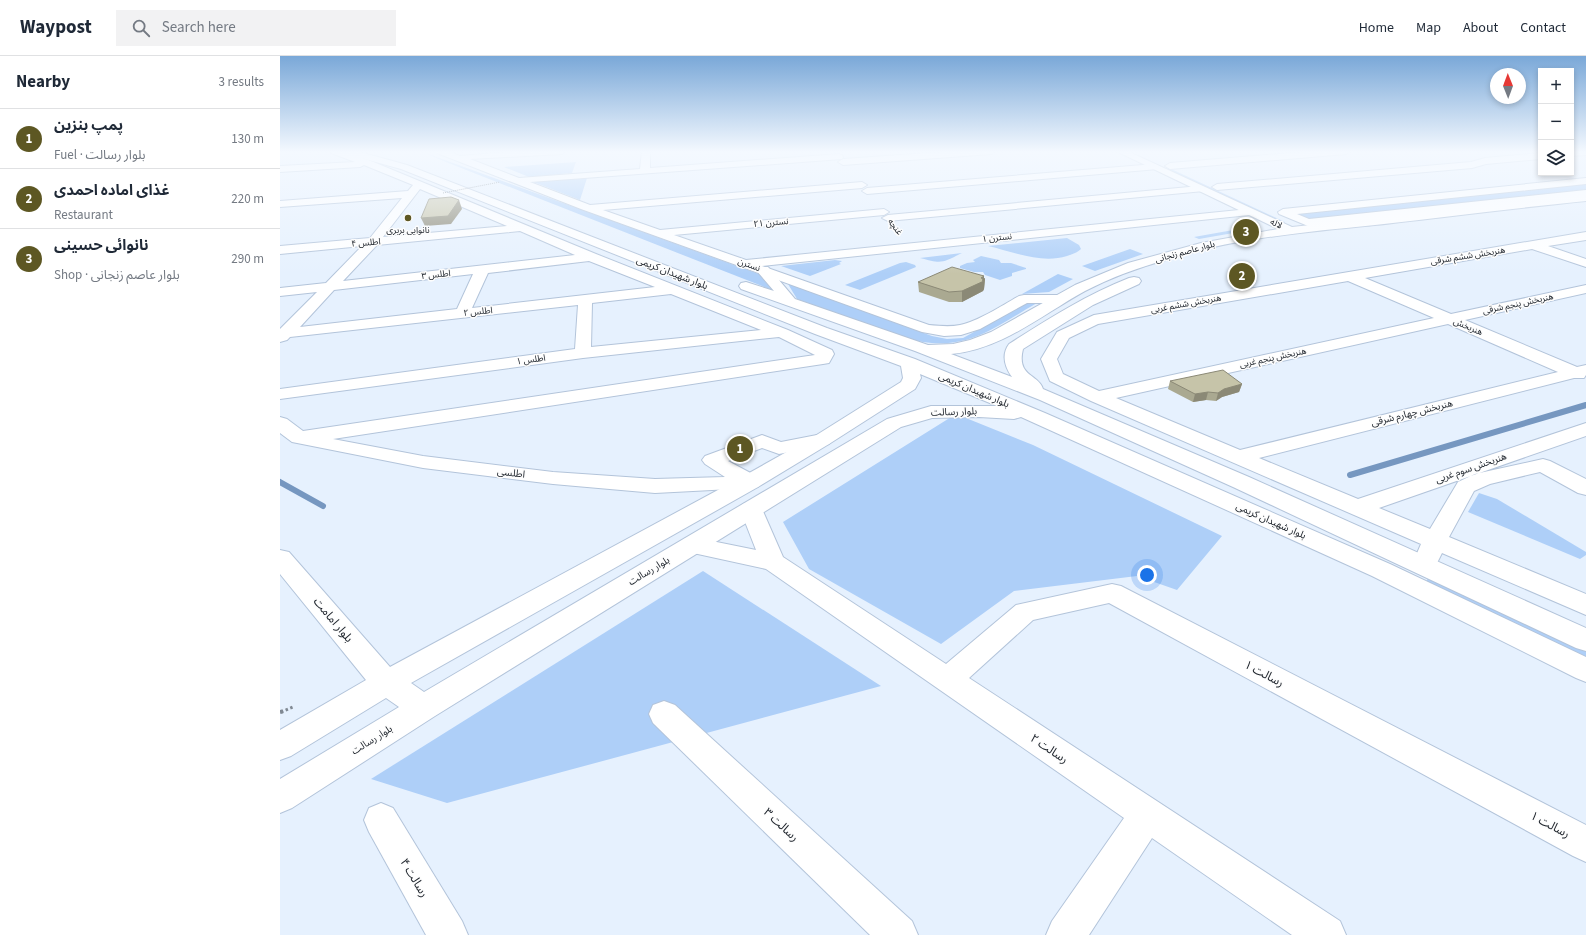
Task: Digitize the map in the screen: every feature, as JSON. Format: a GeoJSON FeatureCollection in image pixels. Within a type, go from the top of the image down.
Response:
{"type":"FeatureCollection","features":[{"type":"Feature","properties":{"kind":"street"},"geometry":{"type":"LineString","coordinates":[[280,204],[374,192]]}},
{"type":"Feature","properties":{"kind":"street"},"geometry":{"type":"LineString","coordinates":[[283,335],[373,242],[401,207],[410,192]]}},
{"type":"Feature","properties":{"kind":"street"},"geometry":{"type":"LineString","coordinates":[[299,438],[823,359],[826,354],[782,333],[670,290],[524,228],[427,192]]}},
{"type":"Feature","properties":{"kind":"street","name":"بلوار شهیدان کریمی"},"geometry":{"type":"LineString","coordinates":[[468,192],[821,331],[915,355]]}},
{"type":"Feature","properties":{"kind":"street"},"geometry":{"type":"LineString","coordinates":[[497,192],[592,228]]}},
{"type":"Feature","properties":{"kind":"street","name":"نسترن"},"geometry":{"type":"LineString","coordinates":[[546,192],[927,329],[944,332],[961,330],[975,326],[1024,299],[1060,299]]}},
{"type":"Feature","properties":{"kind":"street"},"geometry":{"type":"LineString","coordinates":[[585,207],[786,192]]}},
{"type":"Feature","properties":{"kind":"street","name":"غنچه"},"geometry":{"type":"LineString","coordinates":[[867,192],[896,228]]}},
{"type":"Feature","properties":{"kind":"street","name":"نسترن ۲۱"},"geometry":{"type":"LineString","coordinates":[[658,233],[756,220],[886,215],[1062,202],[1168,192]]}},
{"type":"Feature","properties":{"kind":"street","name":"لاله"},"geometry":{"type":"LineString","coordinates":[[1207,192],[1289,230],[1311,233]]}},
{"type":"Feature","properties":{"kind":"street","name":"لاله"},"geometry":{"type":"LineString","coordinates":[[1227,192],[1311,233]]}},
{"type":"Feature","properties":{"kind":"street"},"geometry":{"type":"LineString","coordinates":[[1403,192],[1414,196]]}},
{"type":"Feature","properties":{"kind":"street"},"geometry":{"type":"LineString","coordinates":[[1276,210],[1456,192]]}},
{"type":"Feature","properties":{"kind":"street"},"geometry":{"type":"LineString","coordinates":[[1468,192],[1283,212],[1308,223],[1586,193]]}},
{"type":"Feature","properties":{"kind":"street"},"geometry":{"type":"LineString","coordinates":[[1050,194],[1074,210]]}},
{"type":"Feature","properties":{"kind":"street"},"geometry":{"type":"LineString","coordinates":[[1237,252],[1311,233],[1586,198]]}},
{"type":"Feature","properties":{"kind":"street"},"geometry":{"type":"LineString","coordinates":[[386,208],[401,207]]}},
{"type":"Feature","properties":{"kind":"street"},"geometry":{"type":"LineString","coordinates":[[1311,233],[1586,207]]}},
{"type":"Feature","properties":{"kind":"street","name":"نسترن ۱"},"geometry":{"type":"LineString","coordinates":[[745,264],[908,243],[1100,228],[1250,212]]}},
{"type":"Feature","properties":{"kind":"street"},"geometry":{"type":"LineString","coordinates":[[1087,219],[1100,228]]}},
{"type":"Feature","properties":{"kind":"street","name":"اطلس ۴"},"geometry":{"type":"LineString","coordinates":[[280,250],[524,228]]}},
{"type":"Feature","properties":{"kind":"street","name":"بلوار عاصم زنجانی"},"geometry":{"type":"LineString","coordinates":[[915,355],[937,350],[972,346],[991,339],[1060,299],[1099,279],[1147,262],[1239,238],[1289,230]]}},
{"type":"Feature","properties":{"kind":"street","name":"هنربخش ششم شرقی"},"geometry":{"type":"LineString","coordinates":[[1349,276],[1586,236]]}},
{"type":"Feature","properties":{"kind":"street"},"geometry":{"type":"LineString","coordinates":[[1533,245],[1586,262]]}},
{"type":"Feature","properties":{"kind":"street","name":"اطلس ۳"},"geometry":{"type":"LineString","coordinates":[[280,292],[591,257]]}},
{"type":"Feature","properties":{"kind":"street"},"geometry":{"type":"LineString","coordinates":[[462,314],[482,270]]}},
{"type":"Feature","properties":{"kind":"street"},"geometry":{"type":"LineString","coordinates":[[763,270],[791,303]]}},
{"type":"Feature","properties":{"kind":"street","name":"هنربخش"},"geometry":{"type":"LineString","coordinates":[[1349,276],[1449,319],[1582,373]]}},
{"type":"Feature","properties":{"kind":"street","name":"هنربخش ششم غربی"},"geometry":{"type":"LineString","coordinates":[[1097,397],[1056,377],[1049,359],[1063,335],[1094,320],[1349,276]]}},
{"type":"Feature","properties":{"kind":"street"},"geometry":{"type":"LineString","coordinates":[[1042,406],[1031,386],[1019,374],[1013,364],[1012,355],[1015,347],[1078,306],[1119,286],[1143,278]]}},
{"type":"Feature","properties":{"kind":"street","name":"بلوار شهیدان کریمی"},"geometry":{"type":"LineString","coordinates":[[732,280],[1042,406],[1143,440],[1241,482],[1586,640]]}},
{"type":"Feature","properties":{"kind":"street","name":"هنربخش پنجم شرقی"},"geometry":{"type":"LineString","coordinates":[[1449,319],[1586,289]]}},
{"type":"Feature","properties":{"kind":"street","name":"اطلس ۲"},"geometry":{"type":"LineString","coordinates":[[283,335],[670,290]]}},
{"type":"Feature","properties":{"kind":"street"},"geometry":{"type":"LineString","coordinates":[[583,353],[585,300]]}},
{"type":"Feature","properties":{"kind":"street","name":"هنربخش پنجم غربی"},"geometry":{"type":"LineString","coordinates":[[1097,397],[1449,319]]}},
{"type":"Feature","properties":{"kind":"street","name":"اطلس ۱"},"geometry":{"type":"LineString","coordinates":[[280,394],[583,353],[782,333],[821,331]]}},
{"type":"Feature","properties":{"kind":"street"},"geometry":{"type":"LineString","coordinates":[[280,746],[386,683],[750,482],[822,440],[909,385],[912,378],[915,355]]}},
{"type":"Feature","properties":{"kind":"street","name":"هنربخش چهارم شرقی"},"geometry":{"type":"LineString","coordinates":[[1238,457],[1582,373]]}},
{"type":"Feature","properties":{"kind":"street"},"geometry":{"type":"LineString","coordinates":[[1097,397],[1586,605]]}},
{"type":"Feature","properties":{"kind":"street","name":"بلوار شهیدان کریمی"},"geometry":{"type":"LineString","coordinates":[[1042,406],[1586,670]]}},
{"type":"Feature","properties":{"kind":"street","name":"بلوار رسالت"},"geometry":{"type":"LineString","coordinates":[[280,798],[424,707],[894,423],[931,412],[1005,412],[1042,406]]}},
{"type":"Feature","properties":{"kind":"street","name":"اطلسی"},"geometry":{"type":"LineString","coordinates":[[280,423],[299,438],[423,462],[553,478],[655,486],[750,482]]}},
{"type":"Feature","properties":{"kind":"street","name":"هنربخش سوم غربی"},"geometry":{"type":"LineString","coordinates":[[1356,508],[1586,429]]}},
{"type":"Feature","properties":{"kind":"street"},"geometry":{"type":"LineString","coordinates":[[750,482],[712,460],[762,441],[779,448],[822,440]]}},
{"type":"Feature","properties":{"kind":"street"},"geometry":{"type":"LineString","coordinates":[[1424,565],[1435,541],[1466,487],[1483,479],[1543,465],[1586,488]]}},
{"type":"Feature","properties":{"kind":"street"},"geometry":{"type":"LineString","coordinates":[[751,509],[773,562]]}},
{"type":"Feature","properties":{"kind":"street"},"geometry":{"type":"LineString","coordinates":[[692,545],[773,562]]}},
{"type":"Feature","properties":{"kind":"street","name":"بلوار امامت"},"geometry":{"type":"LineString","coordinates":[[280,558],[386,683],[424,707]]}},
{"type":"Feature","properties":{"kind":"street","name":"رسالت ۲"},"geometry":{"type":"LineString","coordinates":[[773,562],[1326,935]]}},
{"type":"Feature","properties":{"kind":"street","name":"رسالت ۱"},"geometry":{"type":"LineString","coordinates":[[946,680],[1025,612],[1112,593],[1586,844]]}},
{"type":"Feature","properties":{"kind":"street","name":"رسالت ۳"},"geometry":{"type":"LineString","coordinates":[[664,714],[898,935]]}},
{"type":"Feature","properties":{"kind":"street"},"geometry":{"type":"LineString","coordinates":[[1066,935],[1147,815]]}},
{"type":"Feature","properties":{"kind":"street","name":"رسالت ۴"},"geometry":{"type":"LineString","coordinates":[[381,820],[448,935]]}},
{"type":"Feature","properties":{"kind":"path"},"geometry":{"type":"LineString","coordinates":[[443,194],[452,192]]}},
{"type":"Feature","properties":{"kind":"shaded area"},"geometry":{"type":"Polygon","coordinates":[[[522,192],[533,192],[759,274],[772,290],[522,192]]]}},
{"type":"Feature","properties":{"kind":"shaded area"},"geometry":{"type":"Polygon","coordinates":[[[559,192],[583,192],[580,200],[559,192]]]}},
{"type":"Feature","properties":{"kind":"shaded area"},"geometry":{"type":"Polygon","coordinates":[[[1214,192],[1221,192],[1285,222],[1283,223],[1214,192]]]}},
{"type":"Feature","properties":{"kind":"shaded area"},"geometry":{"type":"Polygon","coordinates":[[[1487,192],[1576,192],[1308,220],[1289,212],[1487,192]]]}},
{"type":"Feature","properties":{"kind":"shaded area"},"geometry":{"type":"Polygon","coordinates":[[[1250,227],[1256,229],[1199,239],[1194,237],[1250,227]]]}},
{"type":"Feature","properties":{"kind":"shaded area"},"geometry":{"type":"Polygon","coordinates":[[[1067,238],[1079,245],[1081,249],[1073,254],[1057,258],[1037,258],[988,246],[1067,238]]]}},
{"type":"Feature","properties":{"kind":"shaded area"},"geometry":{"type":"Polygon","coordinates":[[[1130,249],[1143,254],[1095,271],[1082,266],[1130,249]]]}},
{"type":"Feature","properties":{"kind":"shaded area"},"geometry":{"type":"Polygon","coordinates":[[[962,253],[942,262],[920,258],[962,253]]]}},
{"type":"Feature","properties":{"kind":"shaded area"},"geometry":{"type":"Polygon","coordinates":[[[981,256],[999,260],[1001,263],[1011,263],[1026,269],[1012,273],[1012,276],[1000,280],[985,275],[983,272],[974,272],[960,268],[960,266],[967,263],[975,262],[973,260],[981,256]]]}},
{"type":"Feature","properties":{"kind":"shaded area"},"geometry":{"type":"Polygon","coordinates":[[[835,260],[842,261],[839,263],[841,264],[810,276],[781,266],[835,260]]]}},
{"type":"Feature","properties":{"kind":"shaded area"},"geometry":{"type":"Polygon","coordinates":[[[906,262],[915,265],[916,267],[860,290],[845,285],[900,263],[906,262]]]}},
{"type":"Feature","properties":{"kind":"shaded area"},"geometry":{"type":"Polygon","coordinates":[[[1058,274],[1073,279],[1049,292],[1022,294],[1058,274]]]}},
{"type":"Feature","properties":{"kind":"shaded area"},"geometry":{"type":"Polygon","coordinates":[[[788,284],[932,336],[947,339],[963,338],[1030,301],[1037,303],[1004,323],[975,337],[943,343],[925,342],[904,338],[797,299],[788,284]]]}},
{"type":"Feature","properties":{"kind":"shaded area"},"geometry":{"type":"Polygon","coordinates":[[[956,414],[1033,445],[1222,536],[1177,590],[1137,576],[1014,591],[941,644],[809,569],[783,522],[956,414]]]}},
{"type":"Feature","properties":{"kind":"shaded area"},"geometry":{"type":"Polygon","coordinates":[[[1479,493],[1497,499],[1586,552],[1586,555],[1580,559],[1468,512],[1479,493]]]}},
{"type":"Feature","properties":{"kind":"shaded area"},"geometry":{"type":"Polygon","coordinates":[[[703,571],[881,686],[447,803],[371,779],[703,571]]]}},
{"type":"Feature","properties":{"kind":"shaded area"},"geometry":{"type":"Polygon","coordinates":[[[1429,575],[1586,651],[1586,664],[1424,588],[1429,575]]]}},
{"type":"Feature","properties":{"kind":"building"},"geometry":{"type":"Polygon","coordinates":[[[451,197],[459,200],[448,216],[421,218],[429,199],[451,197]]]}},
{"type":"Feature","properties":{"kind":"building"},"geometry":{"type":"Polygon","coordinates":[[[952,267],[984,276],[981,278],[985,279],[982,280],[984,281],[962,291],[949,292],[918,282],[952,267]]]}},
{"type":"Feature","properties":{"kind":"building"},"geometry":{"type":"Polygon","coordinates":[[[1223,370],[1242,384],[1224,389],[1218,393],[1208,392],[1195,394],[1170,381],[1223,370]]]}},
{"type":"Feature","properties":{"kind":"waterway"},"geometry":{"type":"LineString","coordinates":[[1350,475],[1586,405]]}},
{"type":"Feature","properties":{"kind":"waterway"},"geometry":{"type":"LineString","coordinates":[[280,482],[323,506]]}},
{"type":"Feature","properties":{"kind":"place","name":"نانوایی بربری"},"geometry":{"type":"Point","coordinates":[408,218]}},
{"type":"Feature","properties":{"kind":"place","name":"نانوائی حسینی"},"geometry":{"type":"Point","coordinates":[1246,232]}},
{"type":"Feature","properties":{"kind":"place","name":"غذای اماده احمدی"},"geometry":{"type":"Point","coordinates":[1242,276]}},
{"type":"Feature","properties":{"kind":"place","name":"پمپ بنزین"},"geometry":{"type":"Point","coordinates":[740,449]}}]}
